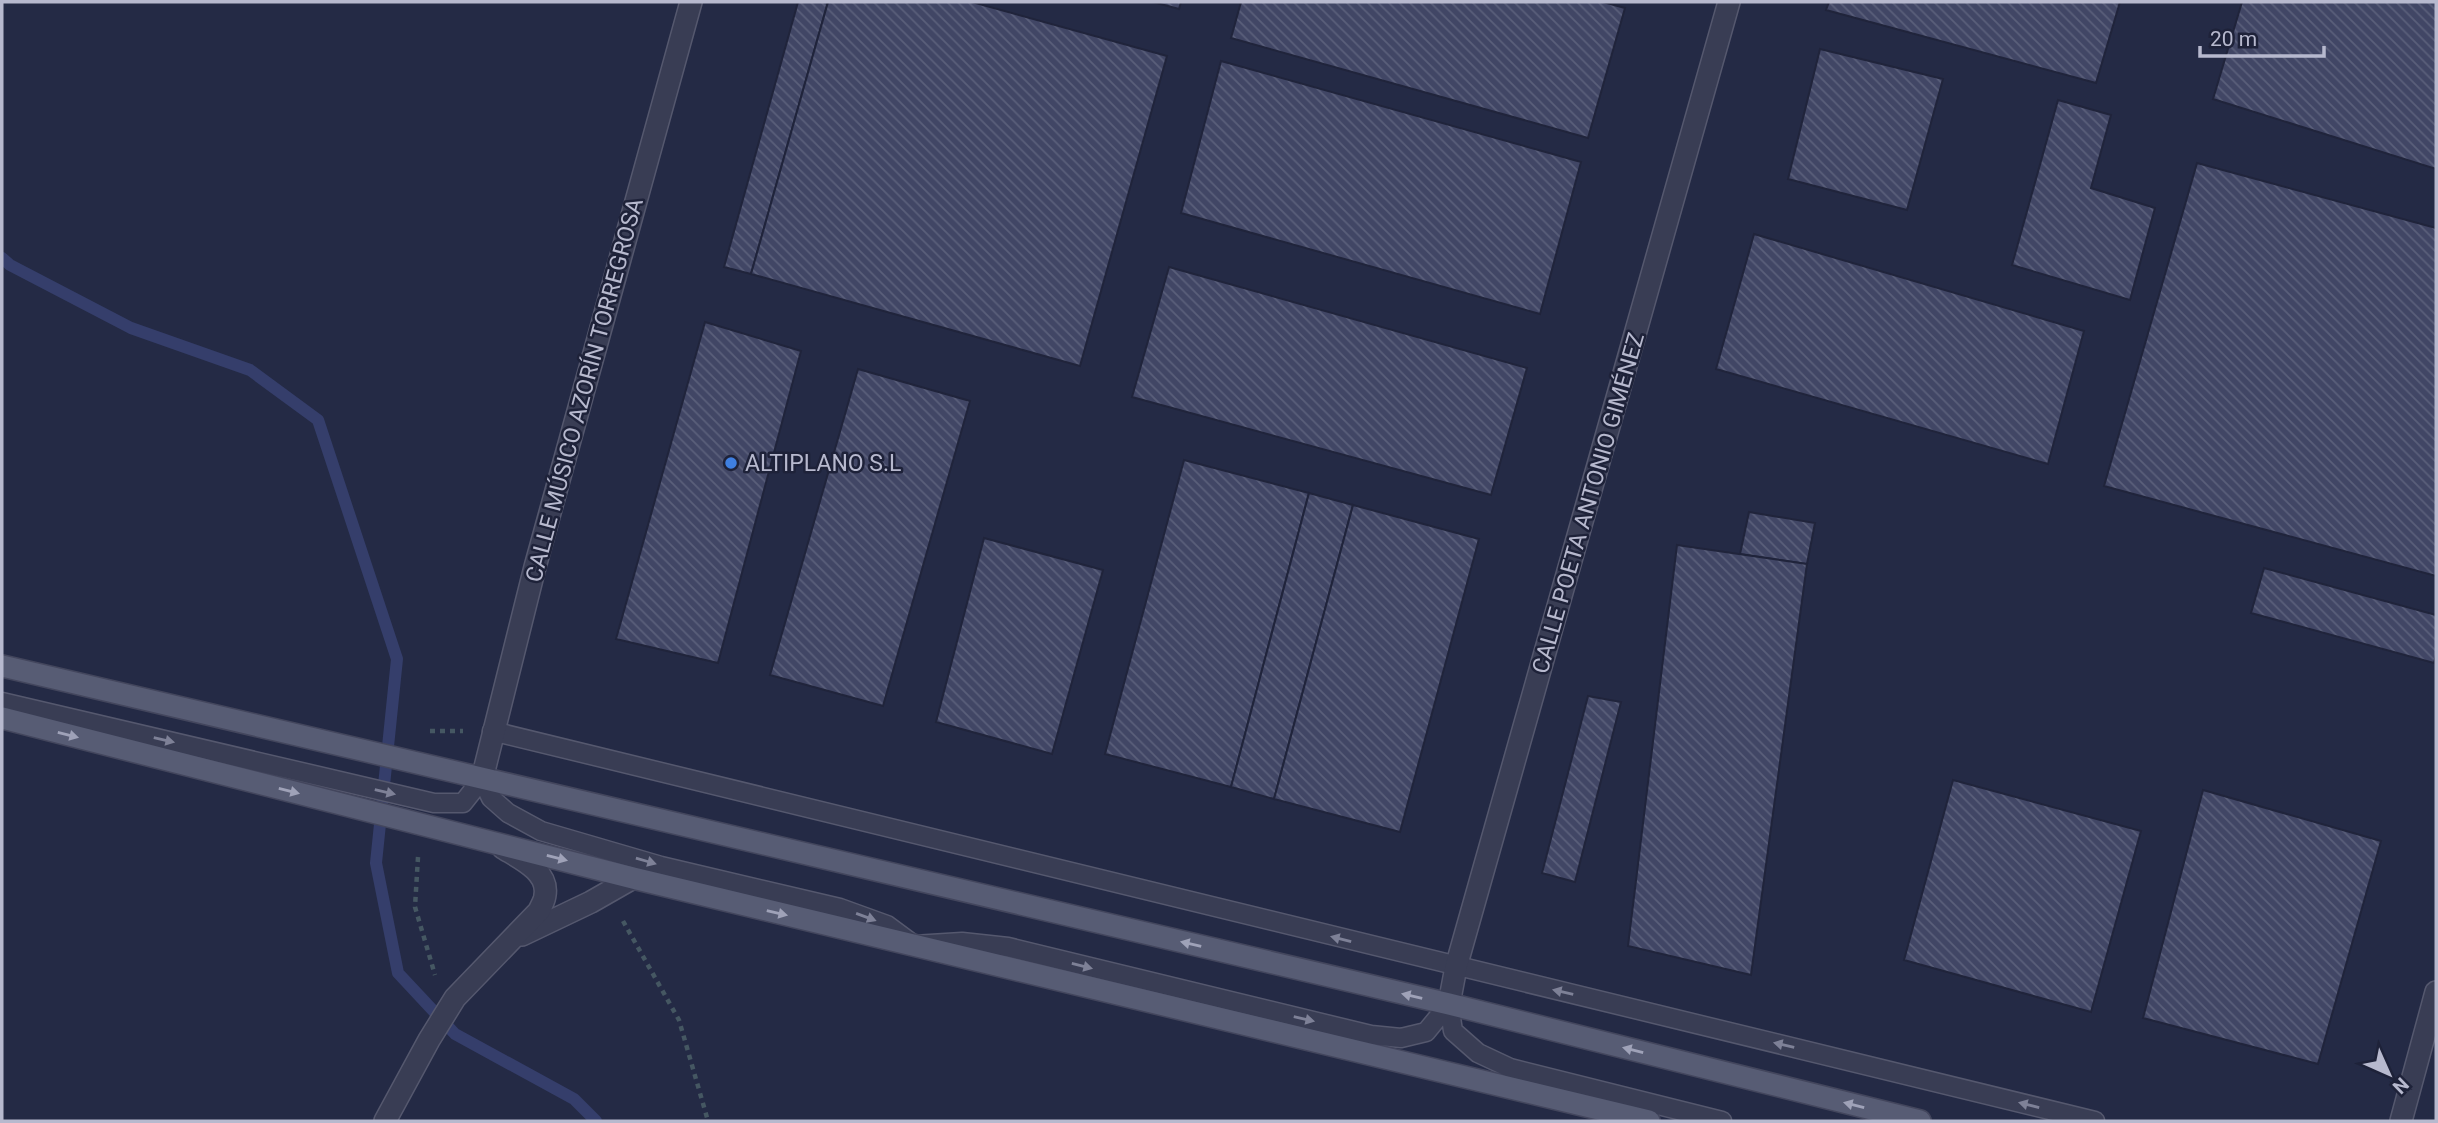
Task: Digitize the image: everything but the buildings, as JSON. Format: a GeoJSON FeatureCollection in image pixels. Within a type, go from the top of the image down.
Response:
{"type":"FeatureCollection","features":[{"type":"Feature","properties":{"kind":"main road"},"geometry":{"type":"LineString","coordinates":[[2,666],[1448,1004],[1920,1121]]}},
{"type":"Feature","properties":{"kind":"main road"},"geometry":{"type":"LineString","coordinates":[[2,718],[633,878],[1649,1121]]}},
{"type":"Feature","properties":{"kind":"street","name":"CALLE MÚSICO AZORÍN TORREGROSA"},"geometry":{"type":"LineString","coordinates":[[482,779],[542,540],[691,2]]}},
{"type":"Feature","properties":{"kind":"street","name":"CALLE POETA ANTONIO GIMÉNEZ"},"geometry":{"type":"LineString","coordinates":[[1448,1004],[1729,2]]}},
{"type":"Feature","properties":{"kind":"street"},"geometry":{"type":"LineString","coordinates":[[385,1121],[455,998],[539,911],[546,893],[542,879],[531,864],[492,842]]}},
{"type":"Feature","properties":{"kind":"street"},"geometry":{"type":"LineString","coordinates":[[514,939],[633,878]]}},
{"type":"Feature","properties":{"kind":"street"},"geometry":{"type":"LineString","coordinates":[[2401,1121],[2436,992]]}},
{"type":"Feature","properties":{"kind":"lane"},"geometry":{"type":"LineString","coordinates":[[2,702],[434,803],[463,803],[482,779],[491,798],[508,813],[541,831],[661,866],[840,908],[887,925],[914,946],[962,942],[1008,947],[1371,1035],[1401,1038],[1426,1032],[1448,1004]]}},
{"type":"Feature","properties":{"kind":"lane"},"geometry":{"type":"LineString","coordinates":[[492,732],[2095,1121]]}},
{"type":"Feature","properties":{"kind":"lane"},"geometry":{"type":"LineString","coordinates":[[1448,1004],[1453,1031],[1478,1053],[1510,1068],[1722,1121]]}},
{"type":"Feature","properties":{"kind":"path"},"geometry":{"type":"LineString","coordinates":[[419,849],[415,907],[435,976],[455,998]]}},
{"type":"Feature","properties":{"kind":"path"},"geometry":{"type":"LineString","coordinates":[[606,893],[679,1020],[708,1121]]}},
{"type":"Feature","properties":{"kind":"waterway"},"geometry":{"type":"LineString","coordinates":[[2,258],[10,265],[131,328],[250,370],[318,420],[397,659],[376,863],[398,973],[455,1034],[574,1099],[596,1121]]}},
{"type":"Feature","properties":{"kind":"place","name":"ALTIPLANO S.L"},"geometry":{"type":"Point","coordinates":[731,463]}}]}
